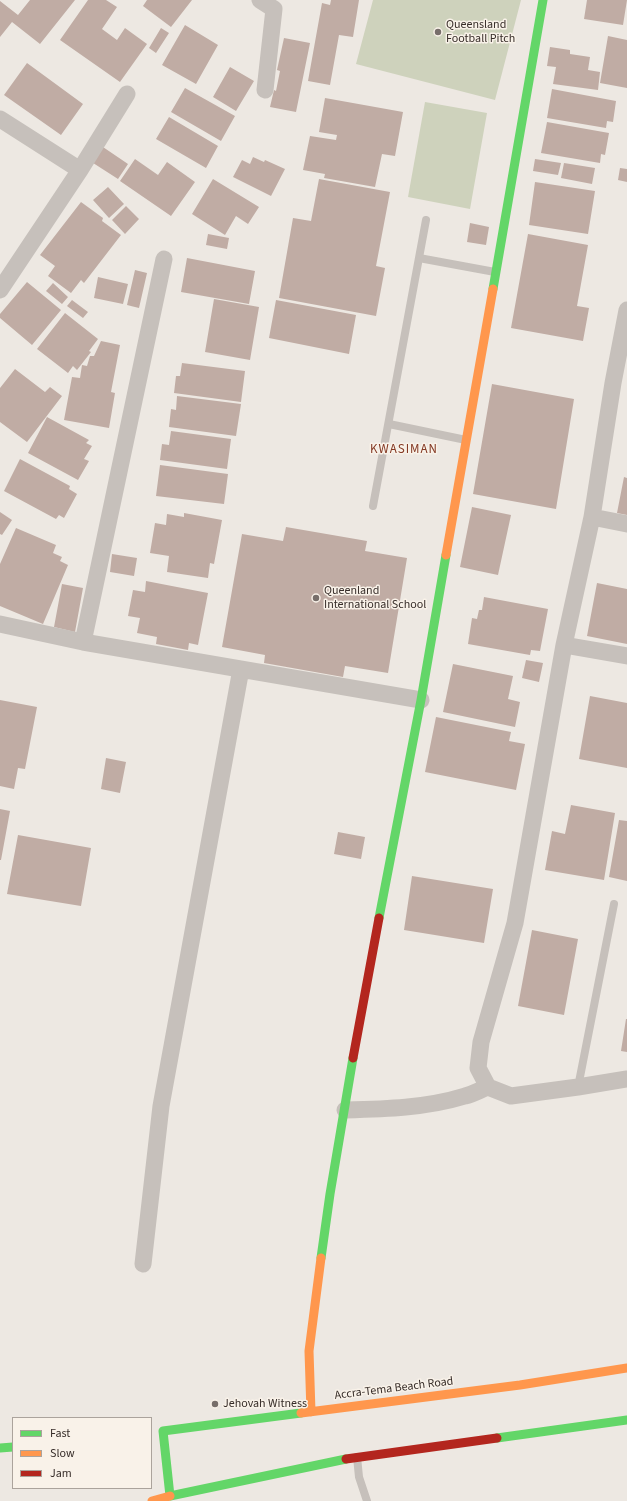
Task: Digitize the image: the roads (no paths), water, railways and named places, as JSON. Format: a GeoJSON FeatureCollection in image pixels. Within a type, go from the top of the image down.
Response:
{"type":"FeatureCollection","features":[{"type":"Feature","properties":{"kind":"street"},"geometry":{"type":"LineString","coordinates":[[260,0],[274,9],[265,90]]}},
{"type":"Feature","properties":{"kind":"street"},"geometry":{"type":"LineString","coordinates":[[311,1412],[309,1350],[330,1194],[363,1001],[421,700],[468,440],[543,0]]}},
{"type":"Feature","properties":{"kind":"street"},"geometry":{"type":"LineString","coordinates":[[0,290],[80,170],[127,94]]}},
{"type":"Feature","properties":{"kind":"street"},"geometry":{"type":"LineString","coordinates":[[0,119],[80,170]]}},
{"type":"Feature","properties":{"kind":"street"},"geometry":{"type":"LineString","coordinates":[[83,642],[164,260]]}},
{"type":"Feature","properties":{"kind":"street"},"geometry":{"type":"LineString","coordinates":[[627,310],[620,385],[564,645],[514,923],[481,1042],[478,1068],[488,1087],[511,1096],[627,1079]]}},
{"type":"Feature","properties":{"kind":"street"},"geometry":{"type":"LineString","coordinates":[[592,517],[627,524]]}},
{"type":"Feature","properties":{"kind":"street"},"geometry":{"type":"LineString","coordinates":[[0,624],[83,642],[421,700]]}},
{"type":"Feature","properties":{"kind":"street"},"geometry":{"type":"LineString","coordinates":[[564,645],[627,656]]}},
{"type":"Feature","properties":{"kind":"street"},"geometry":{"type":"LineString","coordinates":[[143,1264],[161,1106],[241,669]]}},
{"type":"Feature","properties":{"kind":"street"},"geometry":{"type":"LineString","coordinates":[[345,1110],[394,1109],[428,1104],[465,1096],[488,1087]]}},
{"type":"Feature","properties":{"kind":"street","name":"Accra-Tema Beach Road"},"geometry":{"type":"LineString","coordinates":[[152,1433],[512,1386],[627,1368]]}},
{"type":"Feature","properties":{"kind":"street"},"geometry":{"type":"LineString","coordinates":[[152,1501],[357,1457],[627,1420]]}},
{"type":"Feature","properties":{"kind":"street"},"geometry":{"type":"LineString","coordinates":[[163,1431],[170,1496]]}},
{"type":"Feature","properties":{"kind":"street"},"geometry":{"type":"LineString","coordinates":[[0,1448],[12,1447]]}},
{"type":"Feature","properties":{"kind":"lane"},"geometry":{"type":"LineString","coordinates":[[373,506],[426,220]]}},
{"type":"Feature","properties":{"kind":"lane"},"geometry":{"type":"LineString","coordinates":[[419,258],[497,272]]}},
{"type":"Feature","properties":{"kind":"lane"},"geometry":{"type":"LineString","coordinates":[[389,424],[468,440]]}},
{"type":"Feature","properties":{"kind":"lane"},"geometry":{"type":"LineString","coordinates":[[578,1087],[614,904]]}},
{"type":"Feature","properties":{"kind":"lane"},"geometry":{"type":"LineString","coordinates":[[357,1457],[359,1477],[367,1501]]}},
{"type":"Feature","properties":{"kind":"place","name":"Queensland Football Pitch"},"geometry":{"type":"Point","coordinates":[438,32]}},
{"type":"Feature","properties":{"kind":"place","name":"Queenland International School"},"geometry":{"type":"Point","coordinates":[316,598]}},
{"type":"Feature","properties":{"kind":"place","name":"Jehovah Witness"},"geometry":{"type":"Point","coordinates":[215,1404]}},
{"type":"Feature","properties":{"kind":"district","name":"KWASIMAN"},"geometry":{"type":"Point","coordinates":[404,450]}}]}
